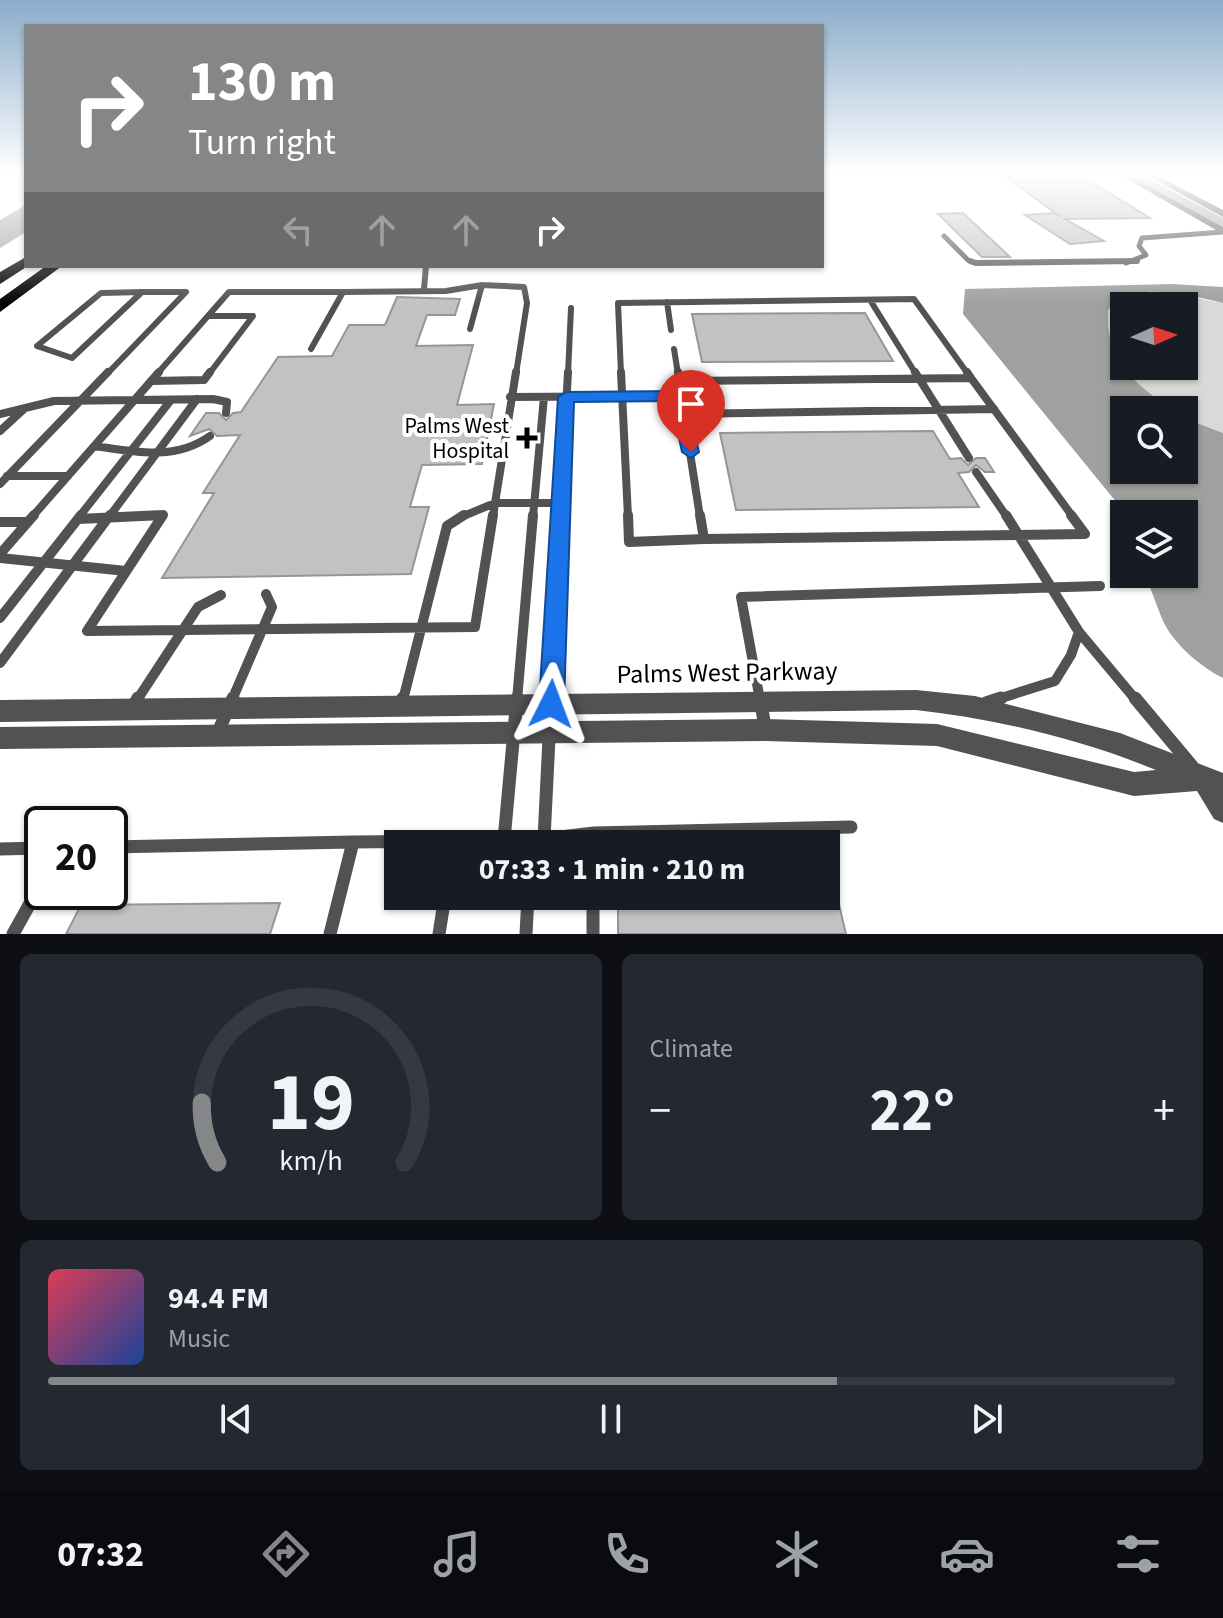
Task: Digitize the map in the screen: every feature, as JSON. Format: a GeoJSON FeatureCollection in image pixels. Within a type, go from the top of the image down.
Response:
{"type":"FeatureCollection","features":[{"type":"Feature","properties":{"kind":"highway"},"geometry":{"type":"LineString","coordinates":[[0,279],[24,262]]}},
{"type":"Feature","properties":{"kind":"highway"},"geometry":{"type":"LineString","coordinates":[[0,307],[52,268]]}},
{"type":"Feature","properties":{"kind":"street"},"geometry":{"type":"LineString","coordinates":[[1200,219],[1223,232]]}},
{"type":"Feature","properties":{"kind":"street","name":"Palms West Parkway"},"geometry":{"type":"LineString","coordinates":[[0,711],[916,700],[975,706],[1120,744],[1213,782]]}},
{"type":"Feature","properties":{"kind":"street"},"geometry":{"type":"LineString","coordinates":[[0,738],[765,730],[937,735],[1134,784],[1213,782],[1223,810]]}},
{"type":"Feature","properties":{"kind":"lane"},"geometry":{"type":"LineString","coordinates":[[944,236],[968,260],[976,263],[1124,263],[1146,255],[1139,246],[1142,238],[1223,232]]}},
{"type":"Feature","properties":{"kind":"lane"},"geometry":{"type":"LineString","coordinates":[[424,289],[426,268]]}},
{"type":"Feature","properties":{"kind":"lane"},"geometry":{"type":"LineString","coordinates":[[470,329],[482,285]]}},
{"type":"Feature","properties":{"kind":"lane"},"geometry":{"type":"LineString","coordinates":[[0,556],[229,292],[446,291],[482,285],[524,287],[527,303],[475,627],[420,630],[87,631],[163,515],[111,515],[78,519]]}},
{"type":"Feature","properties":{"kind":"lane"},"geometry":{"type":"LineString","coordinates":[[0,484],[186,292],[142,292],[101,293],[37,346],[72,358],[142,292]]}},
{"type":"Feature","properties":{"kind":"lane"},"geometry":{"type":"LineString","coordinates":[[311,349],[343,292]]}},
{"type":"Feature","properties":{"kind":"lane"},"geometry":{"type":"LineString","coordinates":[[914,299],[1085,534],[629,542],[618,303],[667,302],[914,299]]}},
{"type":"Feature","properties":{"kind":"lane"},"geometry":{"type":"LineString","coordinates":[[870,300],[969,458]]}},
{"type":"Feature","properties":{"kind":"lane"},"geometry":{"type":"LineString","coordinates":[[667,302],[671,330]]}},
{"type":"Feature","properties":{"kind":"lane"},"geometry":{"type":"LineString","coordinates":[[537,830],[550,733],[571,308]]}},
{"type":"Feature","properties":{"kind":"lane"},"geometry":{"type":"LineString","coordinates":[[151,381],[204,380],[253,316],[208,316]]}},
{"type":"Feature","properties":{"kind":"lane"},"geometry":{"type":"LineString","coordinates":[[674,349],[678,396],[684,414],[704,539]]}},
{"type":"Feature","properties":{"kind":"lane"},"geometry":{"type":"LineString","coordinates":[[679,381],[971,378]]}},
{"type":"Feature","properties":{"kind":"lane"},"geometry":{"type":"LineString","coordinates":[[510,397],[678,396]]}},
{"type":"Feature","properties":{"kind":"lane"},"geometry":{"type":"LineString","coordinates":[[505,830],[544,397]]}},
{"type":"Feature","properties":{"kind":"lane"},"geometry":{"type":"LineString","coordinates":[[0,663],[197,399]]}},
{"type":"Feature","properties":{"kind":"lane"},"geometry":{"type":"LineString","coordinates":[[0,414],[54,401],[197,399],[223,399],[227,402],[226,413]]}},
{"type":"Feature","properties":{"kind":"lane"},"geometry":{"type":"LineString","coordinates":[[0,618],[171,400]]}},
{"type":"Feature","properties":{"kind":"lane"},"geometry":{"type":"LineString","coordinates":[[0,431],[25,408]]}},
{"type":"Feature","properties":{"kind":"lane"},"geometry":{"type":"LineString","coordinates":[[684,414],[994,409]]}},
{"type":"Feature","properties":{"kind":"lane"},"geometry":{"type":"LineString","coordinates":[[95,446],[157,453],[190,449],[210,436]]}},
{"type":"Feature","properties":{"kind":"lane"},"geometry":{"type":"LineString","coordinates":[[976,472],[1079,632],[1213,782]]}},
{"type":"Feature","properties":{"kind":"lane"},"geometry":{"type":"LineString","coordinates":[[7,476],[68,476]]}},
{"type":"Feature","properties":{"kind":"lane"},"geometry":{"type":"LineString","coordinates":[[401,706],[447,526],[468,512],[495,503],[561,503]]}},
{"type":"Feature","properties":{"kind":"lane"},"geometry":{"type":"LineString","coordinates":[[0,522],[28,522]]}},
{"type":"Feature","properties":{"kind":"lane"},"geometry":{"type":"LineString","coordinates":[[0,556],[73,566],[85,571],[126,571]]}},
{"type":"Feature","properties":{"kind":"lane"},"geometry":{"type":"LineString","coordinates":[[765,730],[741,597],[1100,586]]}},
{"type":"Feature","properties":{"kind":"lane"},"geometry":{"type":"LineString","coordinates":[[217,735],[272,607],[266,594]]}},
{"type":"Feature","properties":{"kind":"lane"},"geometry":{"type":"LineString","coordinates":[[132,710],[198,607],[221,595]]}},
{"type":"Feature","properties":{"kind":"lane"},"geometry":{"type":"LineString","coordinates":[[975,706],[1055,681],[1071,655],[1079,632]]}},
{"type":"Feature","properties":{"kind":"lane"},"geometry":{"type":"LineString","coordinates":[[781,830],[851,827]]}},
{"type":"Feature","properties":{"kind":"lane"},"geometry":{"type":"LineString","coordinates":[[330,934],[353,842]]}},
{"type":"Feature","properties":{"kind":"lane"},"geometry":{"type":"LineString","coordinates":[[128,847],[384,842]]}},
{"type":"Feature","properties":{"kind":"lane"},"geometry":{"type":"LineString","coordinates":[[0,849],[24,848]]}},
{"type":"Feature","properties":{"kind":"lane"},"geometry":{"type":"LineString","coordinates":[[13,934],[26,910]]}},
{"type":"Feature","properties":{"kind":"lane"},"geometry":{"type":"LineString","coordinates":[[439,934],[443,910]]}},
{"type":"Feature","properties":{"kind":"lane"},"geometry":{"type":"LineString","coordinates":[[526,934],[527,910]]}},
{"type":"Feature","properties":{"kind":"lane"},"geometry":{"type":"LineString","coordinates":[[593,910],[593,934]]}},
{"type":"Feature","properties":{"kind":"shaded area"},"geometry":{"type":"Polygon","coordinates":[[[24,219],[24,233],[0,248],[0,220],[24,219]]]}},
{"type":"Feature","properties":{"kind":"shaded area"},"geometry":{"type":"Polygon","coordinates":[[[1172,284],[1223,287],[1223,303],[1198,298],[1198,292],[1110,292],[1108,328],[1110,380],[1134,380],[1154,396],[1110,396],[1110,484],[1198,484],[1198,423],[1223,433],[1223,678],[1198,662],[1175,639],[1164,623],[1150,588],[1198,588],[1198,500],[1115,500],[963,314],[965,289],[1172,284]]]}},
{"type":"Feature","properties":{"kind":"shaded area"},"geometry":{"type":"Polygon","coordinates":[[[1198,298],[1223,303],[1223,433],[1198,423],[1198,396],[1153,396],[1134,380],[1198,380],[1198,298]]]}},
{"type":"Feature","properties":{"kind":"shaded area"},"geometry":{"type":"Polygon","coordinates":[[[1110,308],[1110,343],[1105,327],[1110,308]]]}},
{"type":"Feature","properties":{"kind":"building"},"geometry":{"type":"Polygon","coordinates":[[[943,219],[969,219],[1010,257],[982,257],[943,219]]]}},
{"type":"Feature","properties":{"kind":"building"},"geometry":{"type":"Polygon","coordinates":[[[1031,219],[1100,219],[1065,219],[1104,241],[1070,244],[1031,219]]]}},
{"type":"Feature","properties":{"kind":"building","name":"Palms West Hospital"},"geometry":{"type":"Polygon","coordinates":[[[397,297],[460,299],[455,315],[427,315],[416,346],[473,345],[457,405],[494,404],[482,464],[422,465],[410,507],[429,507],[411,574],[162,578],[214,493],[203,493],[240,435],[217,436],[209,429],[190,436],[206,413],[219,413],[226,420],[233,413],[241,412],[278,357],[332,356],[349,325],[385,325],[397,297]]]}},
{"type":"Feature","properties":{"kind":"building"},"geometry":{"type":"Polygon","coordinates":[[[865,313],[893,361],[702,362],[692,314],[865,313]]]}},
{"type":"Feature","properties":{"kind":"building"},"geometry":{"type":"Polygon","coordinates":[[[933,431],[950,459],[961,458],[968,465],[976,458],[985,458],[994,472],[985,472],[976,465],[969,472],[958,473],[979,507],[736,510],[720,433],[933,431]]]}},
{"type":"Feature","properties":{"kind":"building"},"geometry":{"type":"Polygon","coordinates":[[[280,903],[270,934],[66,934],[78,910],[128,910],[128,905],[280,903]]]}},
{"type":"Feature","properties":{"kind":"building"},"geometry":{"type":"Polygon","coordinates":[[[840,909],[846,934],[618,934],[618,910],[840,909]]]}},
{"type":"Feature","properties":{"kind":"waterway"},"geometry":{"type":"LineString","coordinates":[[1215,219],[1223,223]]}},
{"type":"Feature","properties":{"kind":"place","name":"Palms West Hospital"},"geometry":{"type":"Point","coordinates":[527,438]}},
{"type":"Feature","properties":{"kind":"route"},"geometry":{"type":"LineString","coordinates":[[551,704],[566,397],[678,396],[691,452]]}}]}
